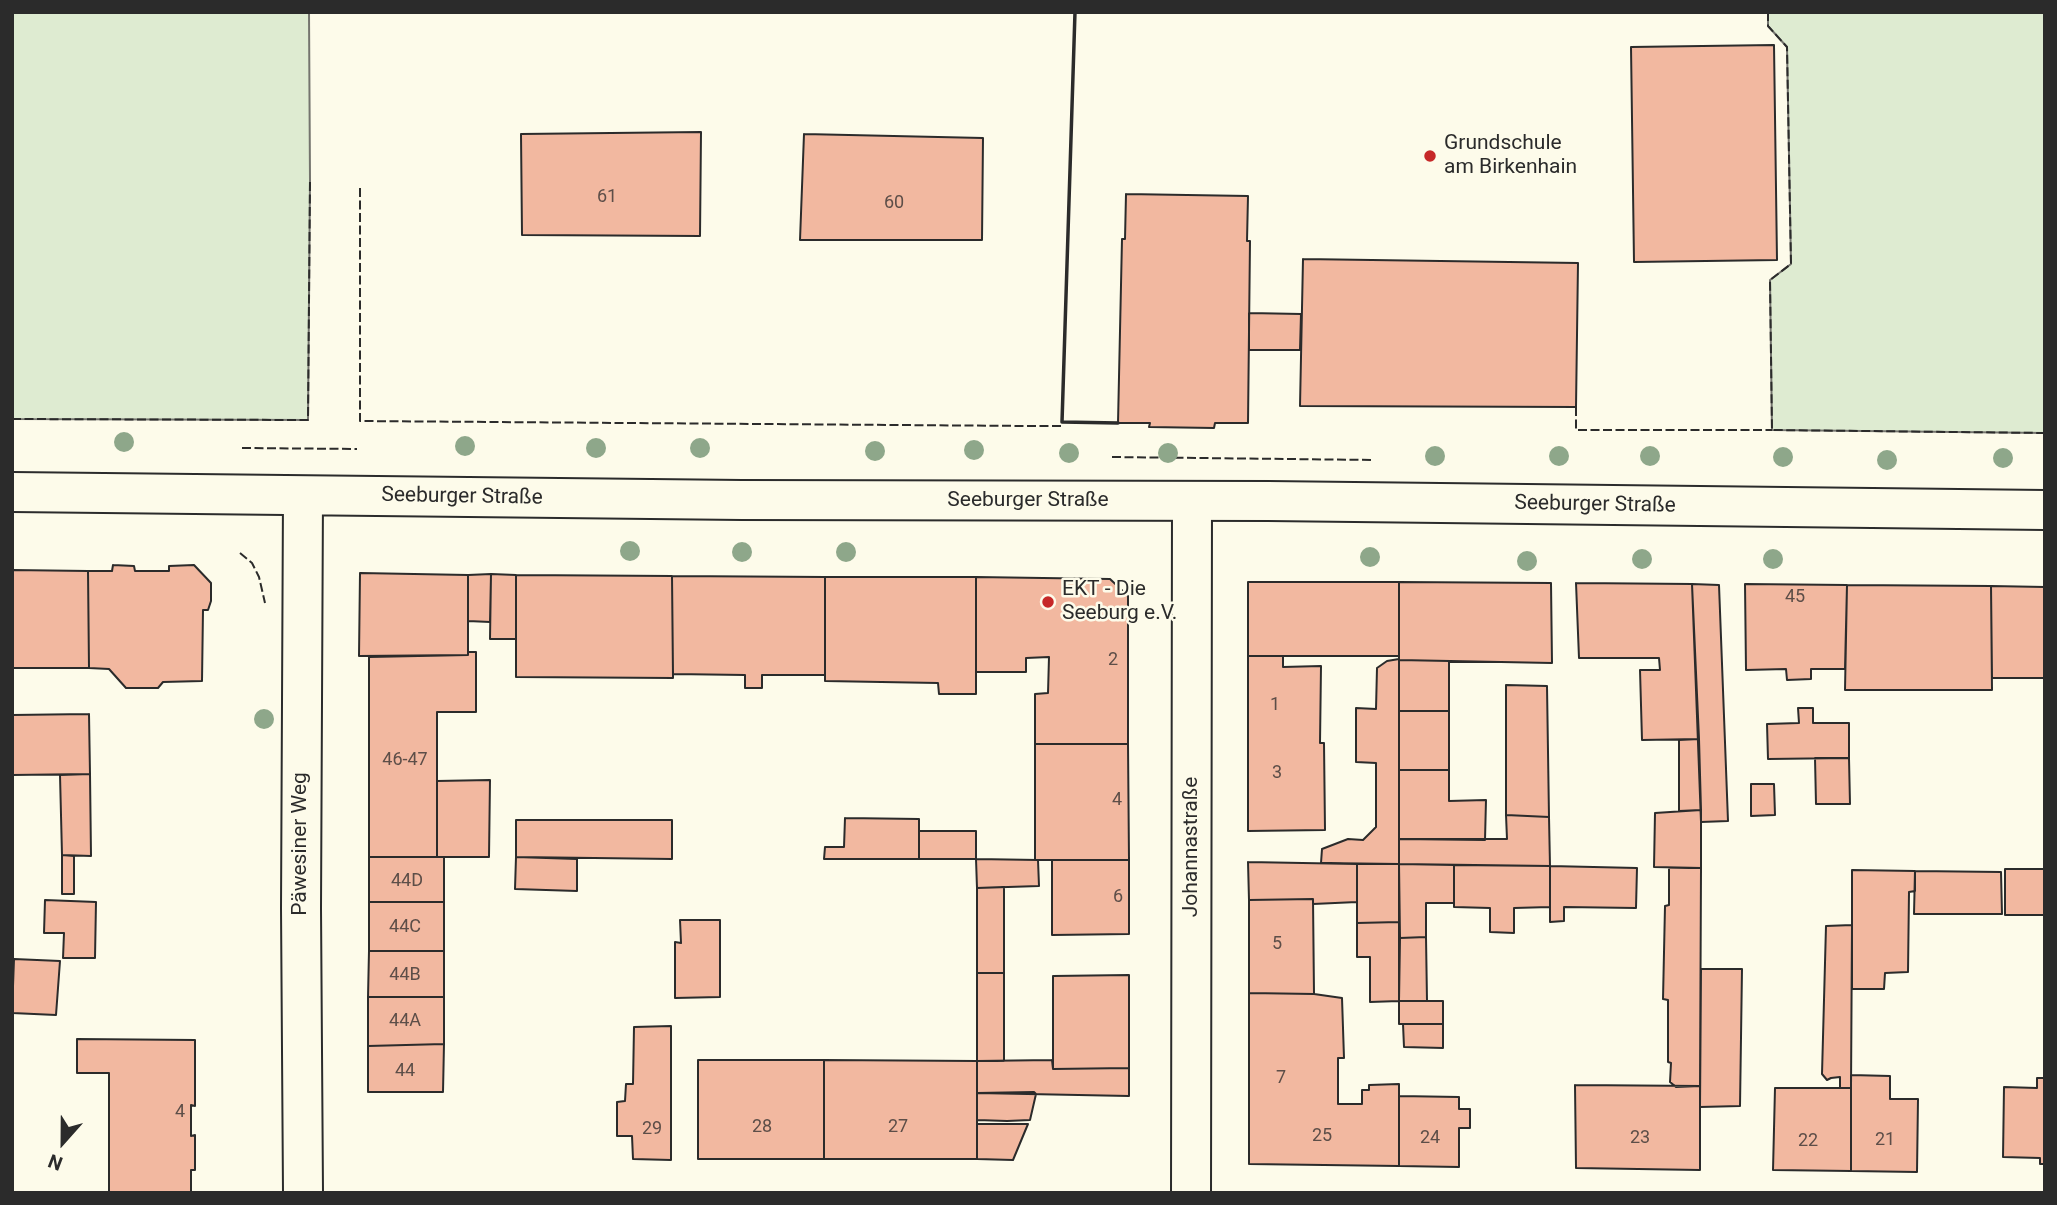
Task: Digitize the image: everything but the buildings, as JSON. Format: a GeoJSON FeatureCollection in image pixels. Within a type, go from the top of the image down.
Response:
{"type":"FeatureCollection","features":[{"type":"Feature","properties":{"kind":"street","name":"Seeburger Straße"},"geometry":{"type":"LineString","coordinates":[[12,492],[2045,510]]}},
{"type":"Feature","properties":{"kind":"street","name":"Päwesiner Weg"},"geometry":{"type":"LineString","coordinates":[[303,496],[303,1193]]}},
{"type":"Feature","properties":{"kind":"street","name":"Johannastraße"},"geometry":{"type":"LineString","coordinates":[[1191,1193],[1192,501]]}},
{"type":"Feature","properties":{"kind":"green space"},"geometry":{"type":"Polygon","coordinates":[[[12,12],[309,12],[308,420],[12,419],[12,12]]]}},
{"type":"Feature","properties":{"kind":"green space"},"geometry":{"type":"Polygon","coordinates":[[[1768,12],[2045,12],[2045,433],[1772,430],[1770,280],[1791,264],[1787,47],[1768,26],[1768,12]]]}},
{"type":"Feature","properties":{"kind":"fence"},"geometry":{"type":"LineString","coordinates":[[1768,12],[1768,26],[1787,47],[1791,264],[1770,280],[1772,430],[2045,433]]}},
{"type":"Feature","properties":{"kind":"fence"},"geometry":{"type":"LineString","coordinates":[[12,419],[308,420],[310,181]]}},
{"type":"Feature","properties":{"kind":"fence"},"geometry":{"type":"LineString","coordinates":[[360,188],[360,421],[1029,426],[1061,426],[1062,422]]}},
{"type":"Feature","properties":{"kind":"fence"},"geometry":{"type":"LineString","coordinates":[[1576,407],[1576,430],[1772,430]]}},
{"type":"Feature","properties":{"kind":"fence"},"geometry":{"type":"LineString","coordinates":[[242,448],[357,449]]}},
{"type":"Feature","properties":{"kind":"fence"},"geometry":{"type":"LineString","coordinates":[[1112,457],[1373,460]]}},
{"type":"Feature","properties":{"kind":"fence"},"geometry":{"type":"LineString","coordinates":[[240,553],[252,563],[259,577],[265,603]]}},
{"type":"Feature","properties":{"kind":"wall"},"geometry":{"type":"LineString","coordinates":[[1075,12],[1062,422],[1118,423]]}},
{"type":"Feature","properties":{"kind":"place","name":"Grundschule am Birkenhain"},"geometry":{"type":"Point","coordinates":[1430,156]}},
{"type":"Feature","properties":{"kind":"place","name":"EKT - Die Seeburg e.V."},"geometry":{"type":"Point","coordinates":[1048,602]}}]}
